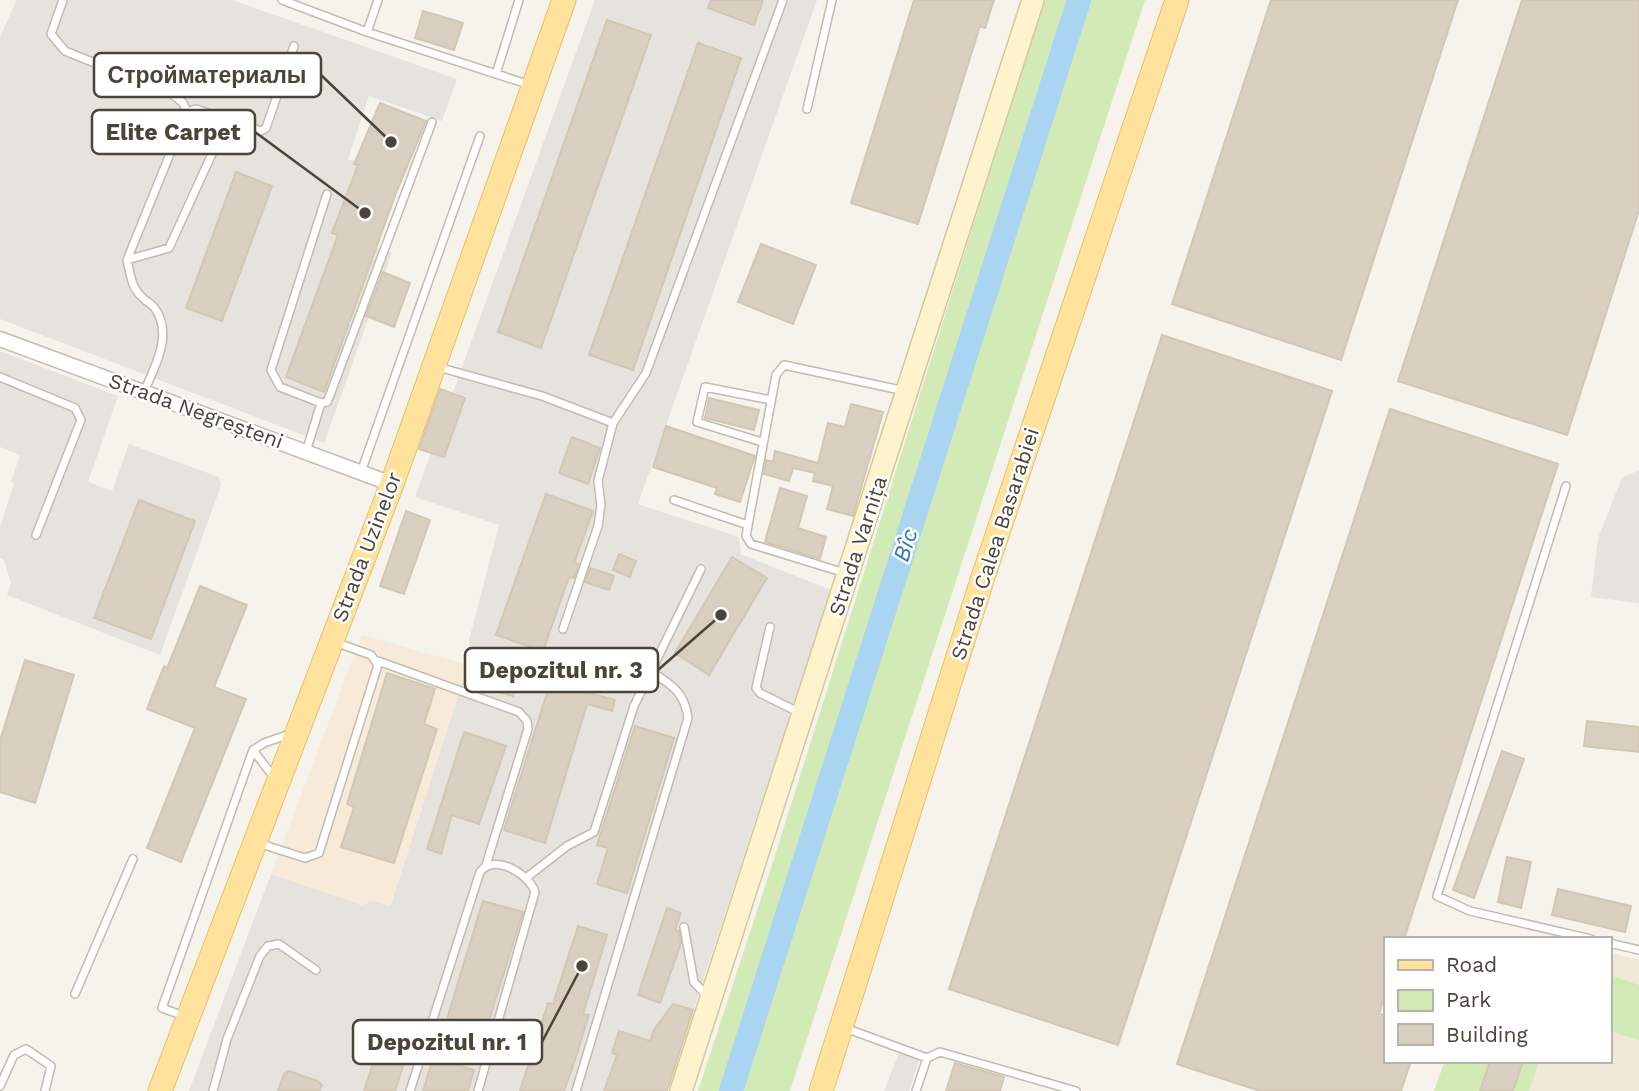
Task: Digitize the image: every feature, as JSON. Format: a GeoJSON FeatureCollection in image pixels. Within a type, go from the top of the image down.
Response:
{"type":"FeatureCollection","features":[{"type":"Feature","properties":{"kind":"main road","name":"Strada Uzinelor"},"geometry":{"type":"LineString","coordinates":[[160,1091],[392,484],[564,0]]}},
{"type":"Feature","properties":{"kind":"main road","name":"Strada Calea Basarabiei"},"geometry":{"type":"LineString","coordinates":[[825,1087],[841,1026],[983,577],[1177,0]]}},
{"type":"Feature","properties":{"kind":"street","name":"Strada Varnița"},"geometry":{"type":"LineString","coordinates":[[681,1091],[1033,0]]}},
{"type":"Feature","properties":{"kind":"street","name":"Strada Negreșteni"},"geometry":{"type":"LineString","coordinates":[[0,339],[392,484]]}},
{"type":"Feature","properties":{"kind":"lane"},"geometry":{"type":"LineString","coordinates":[[63,0],[51,34],[65,51],[172,94],[183,103],[187,112],[127,260],[132,283],[139,295],[153,306],[162,326],[162,350],[144,393]]}},
{"type":"Feature","properties":{"kind":"lane"},"geometry":{"type":"LineString","coordinates":[[282,0],[367,32],[533,86]]}},
{"type":"Feature","properties":{"kind":"lane"},"geometry":{"type":"LineString","coordinates":[[367,32],[378,0]]}},
{"type":"Feature","properties":{"kind":"lane"},"geometry":{"type":"LineString","coordinates":[[496,74],[519,0]]}},
{"type":"Feature","properties":{"kind":"lane"},"geometry":{"type":"LineString","coordinates":[[563,629],[598,526],[601,505],[598,481],[613,423],[646,373],[783,0]]}},
{"type":"Feature","properties":{"kind":"lane"},"geometry":{"type":"LineString","coordinates":[[807,109],[832,0]]}},
{"type":"Feature","properties":{"kind":"lane"},"geometry":{"type":"LineString","coordinates":[[187,112],[196,109],[261,131],[266,128],[294,46]]}},
{"type":"Feature","properties":{"kind":"lane"},"geometry":{"type":"LineString","coordinates":[[127,260],[169,248],[228,121]]}},
{"type":"Feature","properties":{"kind":"lane"},"geometry":{"type":"LineString","coordinates":[[327,194],[271,369],[280,387],[321,403],[327,401],[330,395],[432,122]]}},
{"type":"Feature","properties":{"kind":"lane"},"geometry":{"type":"LineString","coordinates":[[360,472],[480,136]]}},
{"type":"Feature","properties":{"kind":"lane"},"geometry":{"type":"LineString","coordinates":[[849,575],[751,544],[746,536],[745,524],[776,375],[784,365],[908,391]]}},
{"type":"Feature","properties":{"kind":"lane"},"geometry":{"type":"LineString","coordinates":[[434,366],[542,396],[613,423]]}},
{"type":"Feature","properties":{"kind":"lane"},"geometry":{"type":"LineString","coordinates":[[0,377],[75,408],[81,420],[36,535]]}},
{"type":"Feature","properties":{"kind":"lane"},"geometry":{"type":"LineString","coordinates":[[762,442],[697,422],[705,387],[771,400]]}},
{"type":"Feature","properties":{"kind":"lane"},"geometry":{"type":"LineString","coordinates":[[306,452],[321,403]]}},
{"type":"Feature","properties":{"kind":"lane"},"geometry":{"type":"LineString","coordinates":[[1566,486],[1437,897],[1470,911],[1582,937]]}},
{"type":"Feature","properties":{"kind":"lane"},"geometry":{"type":"LineString","coordinates":[[674,500],[745,524]]}},
{"type":"Feature","properties":{"kind":"lane"},"geometry":{"type":"LineString","coordinates":[[526,878],[567,846],[594,832],[634,706],[701,569]]}},
{"type":"Feature","properties":{"kind":"lane"},"geometry":{"type":"LineString","coordinates":[[770,627],[756,688],[804,715]]}},
{"type":"Feature","properties":{"kind":"lane"},"geometry":{"type":"LineString","coordinates":[[332,641],[371,655],[378,661],[519,712],[527,721],[528,729],[486,865],[480,872],[410,1091]]}},
{"type":"Feature","properties":{"kind":"lane"},"geometry":{"type":"LineString","coordinates":[[254,842],[305,858],[319,853],[378,661]]}},
{"type":"Feature","properties":{"kind":"lane"},"geometry":{"type":"LineString","coordinates":[[576,1091],[688,718],[686,702],[678,689],[652,672]]}},
{"type":"Feature","properties":{"kind":"lane"},"geometry":{"type":"LineString","coordinates":[[188,1018],[162,1008],[253,750],[264,743],[297,732]]}},
{"type":"Feature","properties":{"kind":"lane"},"geometry":{"type":"LineString","coordinates":[[253,750],[278,782]]}},
{"type":"Feature","properties":{"kind":"lane"},"geometry":{"type":"LineString","coordinates":[[75,994],[133,859]]}},
{"type":"Feature","properties":{"kind":"lane"},"geometry":{"type":"LineString","coordinates":[[478,1091],[535,892],[526,878],[503,866],[486,865]]}},
{"type":"Feature","properties":{"kind":"lane"},"geometry":{"type":"LineString","coordinates":[[684,927],[694,982],[699,990],[711,999]]}},
{"type":"Feature","properties":{"kind":"lane"},"geometry":{"type":"LineString","coordinates":[[1611,943],[1639,950]]}},
{"type":"Feature","properties":{"kind":"lane"},"geometry":{"type":"LineString","coordinates":[[213,1091],[227,1039],[260,956],[268,946],[279,944],[316,970]]}},
{"type":"Feature","properties":{"kind":"lane"},"geometry":{"type":"LineString","coordinates":[[841,1026],[927,1058],[940,1052],[1076,1091]]}},
{"type":"Feature","properties":{"kind":"lane"},"geometry":{"type":"LineString","coordinates":[[427,1038],[488,1056]]}},
{"type":"Feature","properties":{"kind":"lane"},"geometry":{"type":"LineString","coordinates":[[0,1086],[14,1055],[22,1048],[51,1066],[45,1091]]}},
{"type":"Feature","properties":{"kind":"lane"},"geometry":{"type":"LineString","coordinates":[[916,1091],[927,1058]]}},
{"type":"Feature","properties":{"kind":"shaded area"},"geometry":{"type":"Polygon","coordinates":[[[17,0],[232,0],[457,79],[442,121],[369,96],[348,159],[359,163],[332,233],[392,253],[324,443],[0,319],[0,37],[17,0]]]}},
{"type":"Feature","properties":{"kind":"shaded area"},"geometry":{"type":"Polygon","coordinates":[[[595,0],[817,0],[638,504],[739,537],[741,554],[831,590],[667,1091],[189,1091],[271,874],[362,905],[373,901],[390,907],[471,655],[469,640],[499,525],[415,497],[595,0]]]}},
{"type":"Feature","properties":{"kind":"shaded area"},"geometry":{"type":"Polygon","coordinates":[[[0,351],[118,396],[88,482],[112,491],[129,444],[219,477],[221,485],[160,655],[7,595],[11,583],[4,560],[0,558],[0,527],[20,455],[0,447],[0,351]]]}},
{"type":"Feature","properties":{"kind":"shaded area"},"geometry":{"type":"Polygon","coordinates":[[[1639,470],[1639,603],[1591,597],[1598,538],[1622,478],[1639,470]]]}},
{"type":"Feature","properties":{"kind":"shaded area"},"geometry":{"type":"Polygon","coordinates":[[[362,635],[468,665],[389,908],[373,901],[363,905],[271,874],[362,635]]]}},
{"type":"Feature","properties":{"kind":"shaded area"},"geometry":{"type":"Polygon","coordinates":[[[1611,953],[1639,960],[1639,1091],[1434,1091],[1444,1063],[1611,1063],[1611,953]]]}},
{"type":"Feature","properties":{"kind":"shaded area"},"geometry":{"type":"Polygon","coordinates":[[[900,1050],[920,1057],[909,1091],[884,1091],[900,1050]]]}},
{"type":"Feature","properties":{"kind":"green space"},"geometry":{"type":"Polygon","coordinates":[[[1044,0],[1145,0],[790,1091],[698,1091],[772,865],[1044,0]]]}},
{"type":"Feature","properties":{"kind":"green space"},"geometry":{"type":"Polygon","coordinates":[[[1611,976],[1639,985],[1639,1040],[1611,1032],[1611,976]]]}},
{"type":"Feature","properties":{"kind":"green space"},"geometry":{"type":"Polygon","coordinates":[[[1444,1063],[1538,1063],[1529,1091],[1434,1091],[1444,1063]]]}},
{"type":"Feature","properties":{"kind":"building"},"geometry":{"type":"Polygon","coordinates":[[[711,0],[763,0],[754,25],[708,8],[711,0]]]}},
{"type":"Feature","properties":{"kind":"building"},"geometry":{"type":"Polygon","coordinates":[[[914,0],[994,0],[985,28],[980,26],[918,224],[851,203],[914,0]]]}},
{"type":"Feature","properties":{"kind":"building"},"geometry":{"type":"Polygon","coordinates":[[[1271,0],[1458,0],[1341,360],[1172,304],[1271,0]]]}},
{"type":"Feature","properties":{"kind":"building"},"geometry":{"type":"Polygon","coordinates":[[[1522,0],[1639,0],[1639,210],[1567,435],[1398,381],[1522,0]]]}},
{"type":"Feature","properties":{"kind":"building"},"geometry":{"type":"Polygon","coordinates":[[[423,11],[463,23],[454,50],[415,38],[423,11]]]}},
{"type":"Feature","properties":{"kind":"building"},"geometry":{"type":"Polygon","coordinates":[[[607,20],[651,35],[541,348],[498,332],[607,20]]]}},
{"type":"Feature","properties":{"kind":"building"},"geometry":{"type":"Polygon","coordinates":[[[698,43],[741,58],[633,370],[589,355],[698,43]]]}},
{"type":"Feature","properties":{"kind":"building"},"geometry":{"type":"Polygon","coordinates":[[[380,103],[426,121],[396,193],[324,392],[286,377],[338,235],[332,233],[358,165],[354,164],[380,103]]]}},
{"type":"Feature","properties":{"kind":"building"},"geometry":{"type":"Polygon","coordinates":[[[236,172],[272,186],[222,321],[186,308],[236,172]]]}},
{"type":"Feature","properties":{"kind":"building"},"geometry":{"type":"Polygon","coordinates":[[[761,244],[816,265],[793,324],[738,302],[761,244]]]}},
{"type":"Feature","properties":{"kind":"building"},"geometry":{"type":"Polygon","coordinates":[[[383,272],[410,283],[394,327],[366,316],[383,272]]]}},
{"type":"Feature","properties":{"kind":"building"},"geometry":{"type":"Polygon","coordinates":[[[1162,335],[1332,391],[1118,1045],[949,989],[1162,335]]]}},
{"type":"Feature","properties":{"kind":"building"},"geometry":{"type":"Polygon","coordinates":[[[440,389],[465,398],[444,457],[419,449],[440,389]]]}},
{"type":"Feature","properties":{"kind":"building"},"geometry":{"type":"Polygon","coordinates":[[[709,398],[759,410],[754,430],[705,418],[709,398]]]}},
{"type":"Feature","properties":{"kind":"building"},"geometry":{"type":"Polygon","coordinates":[[[851,404],[883,412],[853,516],[827,509],[833,486],[813,481],[815,473],[793,468],[789,481],[764,474],[766,460],[773,462],[775,451],[818,463],[828,423],[845,427],[851,404]]]}},
{"type":"Feature","properties":{"kind":"building"},"geometry":{"type":"Polygon","coordinates":[[[1390,409],[1558,464],[1405,937],[1384,937],[1384,998],[1379,1014],[1384,1015],[1384,1063],[1410,1063],[1401,1091],[1260,1091],[1177,1064],[1390,409]]]}},
{"type":"Feature","properties":{"kind":"building"},"geometry":{"type":"Polygon","coordinates":[[[666,426],[755,456],[740,502],[715,494],[717,488],[653,467],[666,426]]]}},
{"type":"Feature","properties":{"kind":"building"},"geometry":{"type":"Polygon","coordinates":[[[572,437],[600,448],[588,484],[559,473],[572,437]]]}},
{"type":"Feature","properties":{"kind":"building"},"geometry":{"type":"Polygon","coordinates":[[[780,488],[807,496],[798,528],[826,537],[820,559],[765,542],[780,488]]]}},
{"type":"Feature","properties":{"kind":"building"},"geometry":{"type":"Polygon","coordinates":[[[546,494],[593,511],[574,563],[579,564],[574,578],[569,577],[543,651],[496,635],[546,494]]]}},
{"type":"Feature","properties":{"kind":"building"},"geometry":{"type":"Polygon","coordinates":[[[139,500],[195,521],[151,639],[94,618],[139,500]]]}},
{"type":"Feature","properties":{"kind":"building"},"geometry":{"type":"Polygon","coordinates":[[[406,511],[430,520],[404,594],[380,586],[406,511]]]}},
{"type":"Feature","properties":{"kind":"building"},"geometry":{"type":"Polygon","coordinates":[[[619,554],[636,561],[630,577],[613,570],[619,554]]]}},
{"type":"Feature","properties":{"kind":"building"},"geometry":{"type":"Polygon","coordinates":[[[732,557],[767,578],[709,675],[675,653],[732,557]]]}},
{"type":"Feature","properties":{"kind":"building"},"geometry":{"type":"Polygon","coordinates":[[[590,568],[614,576],[609,590],[585,582],[590,568]]]}},
{"type":"Feature","properties":{"kind":"building"},"geometry":{"type":"Polygon","coordinates":[[[200,586],[247,605],[214,687],[246,699],[181,862],[147,848],[195,728],[147,709],[164,666],[167,668],[200,586]]]}},
{"type":"Feature","properties":{"kind":"building"},"geometry":{"type":"Polygon","coordinates":[[[25,660],[74,675],[35,803],[0,792],[0,741],[25,660]]]}},
{"type":"Feature","properties":{"kind":"building"},"geometry":{"type":"Polygon","coordinates":[[[480,663],[615,700],[612,711],[587,704],[545,843],[504,830],[547,693],[515,685],[513,696],[474,685],[480,663]]]}},
{"type":"Feature","properties":{"kind":"building"},"geometry":{"type":"Polygon","coordinates":[[[387,673],[435,689],[424,724],[437,729],[394,863],[341,847],[354,807],[347,804],[387,673]]]}},
{"type":"Feature","properties":{"kind":"building"},"geometry":{"type":"Polygon","coordinates":[[[1587,721],[1639,727],[1639,752],[1584,746],[1587,721]]]}},
{"type":"Feature","properties":{"kind":"building"},"geometry":{"type":"Polygon","coordinates":[[[635,726],[674,738],[627,893],[597,884],[608,848],[597,845],[635,726]]]}},
{"type":"Feature","properties":{"kind":"building"},"geometry":{"type":"Polygon","coordinates":[[[464,732],[506,746],[479,824],[452,815],[441,854],[427,849],[464,732]]]}},
{"type":"Feature","properties":{"kind":"building"},"geometry":{"type":"Polygon","coordinates":[[[1502,751],[1524,759],[1474,898],[1453,890],[1502,751]]]}},
{"type":"Feature","properties":{"kind":"building"},"geometry":{"type":"Polygon","coordinates":[[[1507,857],[1531,862],[1521,908],[1498,902],[1507,857]]]}},
{"type":"Feature","properties":{"kind":"building"},"geometry":{"type":"Polygon","coordinates":[[[1558,889],[1631,906],[1625,932],[1552,915],[1558,889]]]}},
{"type":"Feature","properties":{"kind":"building"},"geometry":{"type":"Polygon","coordinates":[[[483,901],[523,912],[485,1033],[446,1022],[483,901]]]}},
{"type":"Feature","properties":{"kind":"building"},"geometry":{"type":"Polygon","coordinates":[[[667,908],[681,913],[675,930],[679,931],[681,943],[660,1003],[638,995],[667,908]]]}},
{"type":"Feature","properties":{"kind":"building"},"geometry":{"type":"Polygon","coordinates":[[[578,926],[607,935],[583,1014],[589,1015],[574,1063],[564,1091],[520,1091],[548,1003],[553,1004],[578,926]]]}},
{"type":"Feature","properties":{"kind":"building"},"geometry":{"type":"Polygon","coordinates":[[[673,1004],[693,1010],[667,1091],[604,1091],[617,1055],[612,1053],[619,1031],[650,1041],[654,1030],[673,1004]]]}},
{"type":"Feature","properties":{"kind":"building"},"geometry":{"type":"Polygon","coordinates":[[[381,1039],[409,1048],[395,1091],[364,1091],[381,1039]]]}},
{"type":"Feature","properties":{"kind":"building"},"geometry":{"type":"Polygon","coordinates":[[[433,1058],[474,1070],[468,1091],[423,1091],[433,1058]]]}},
{"type":"Feature","properties":{"kind":"building"},"geometry":{"type":"Polygon","coordinates":[[[955,1063],[1004,1077],[1000,1091],[946,1091],[955,1063]]]}},
{"type":"Feature","properties":{"kind":"building"},"geometry":{"type":"Polygon","coordinates":[[[1489,1063],[1522,1063],[1513,1091],[1480,1091],[1489,1063]]]}},
{"type":"Feature","properties":{"kind":"building"},"geometry":{"type":"Polygon","coordinates":[[[289,1071],[318,1081],[322,1085],[319,1091],[278,1091],[284,1074],[289,1071]]]}},
{"type":"Feature","properties":{"kind":"waterway","name":"Bîc"},"geometry":{"type":"LineString","coordinates":[[731,1091],[1079,0]]}},
{"type":"Feature","properties":{"kind":"place","name":"Стройматериалы"},"geometry":{"type":"Point","coordinates":[391,142]}},
{"type":"Feature","properties":{"kind":"place","name":"Elite Carpet"},"geometry":{"type":"Point","coordinates":[365,213]}},
{"type":"Feature","properties":{"kind":"place","name":"Depozitul nr. 3"},"geometry":{"type":"Point","coordinates":[721,615]}},
{"type":"Feature","properties":{"kind":"place","name":"Depozitul nr. 1"},"geometry":{"type":"Point","coordinates":[582,966]}}]}
